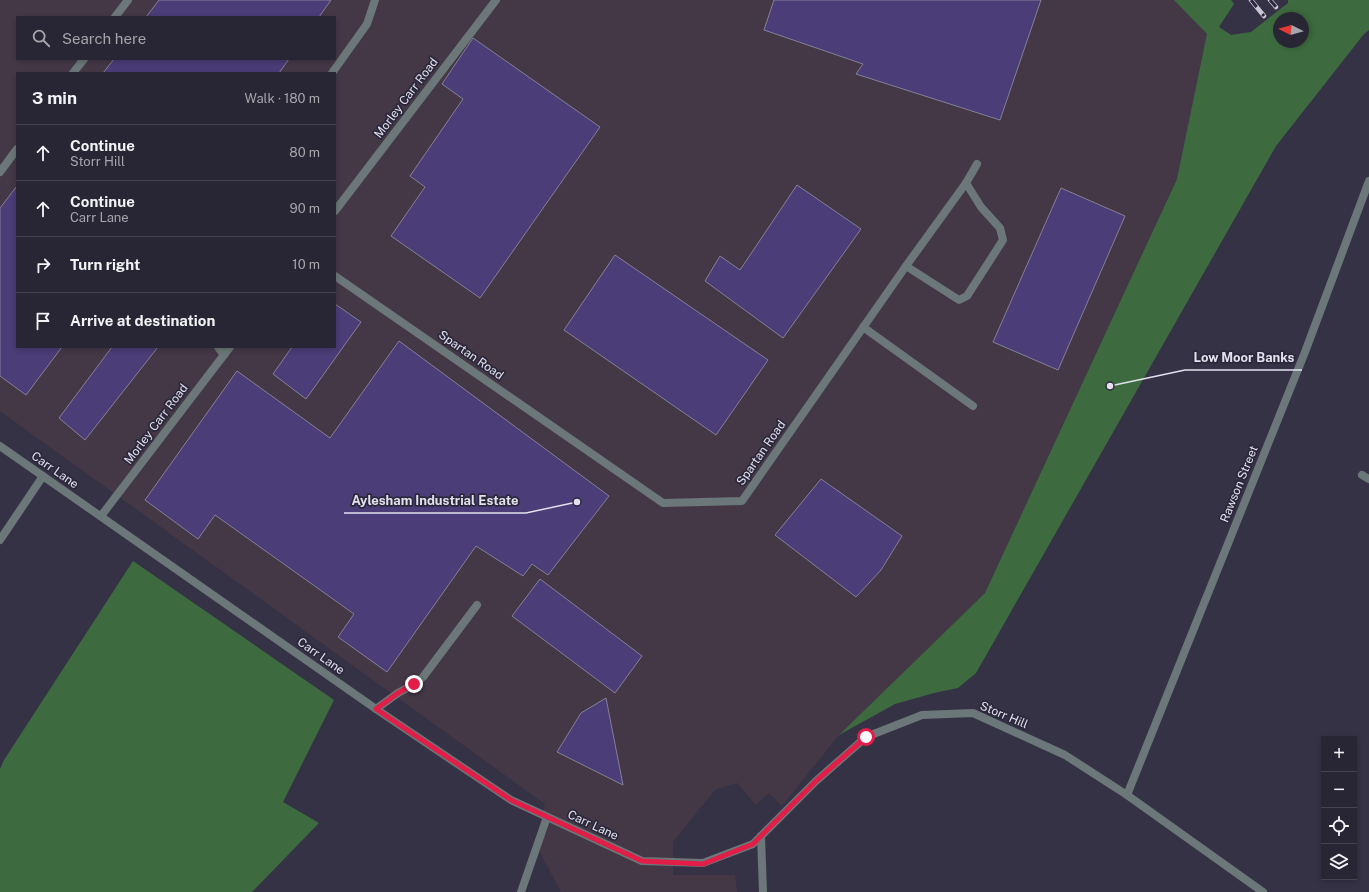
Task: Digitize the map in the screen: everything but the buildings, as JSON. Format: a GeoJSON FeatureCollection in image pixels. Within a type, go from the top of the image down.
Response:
{"type":"FeatureCollection","features":[{"type":"Feature","properties":{"kind":"street"},"geometry":{"type":"LineString","coordinates":[[116,16],[128,0]]}},
{"type":"Feature","properties":{"kind":"street"},"geometry":{"type":"LineString","coordinates":[[333,72],[367,24],[375,0]]}},
{"type":"Feature","properties":{"kind":"street","name":"Morley Carr Road"},"geometry":{"type":"LineString","coordinates":[[336,210],[496,0]]}},
{"type":"Feature","properties":{"kind":"street"},"geometry":{"type":"LineString","coordinates":[[74,72],[83,60]]}},
{"type":"Feature","properties":{"kind":"street"},"geometry":{"type":"LineString","coordinates":[[0,172],[16,150]]}},
{"type":"Feature","properties":{"kind":"street","name":"Spartan Road"},"geometry":{"type":"LineString","coordinates":[[336,277],[663,504],[742,501],[863,327],[966,183],[977,164]]}},
{"type":"Feature","properties":{"kind":"street","name":"Rawson Street"},"geometry":{"type":"LineString","coordinates":[[1127,795],[1305,352],[1369,181]]}},
{"type":"Feature","properties":{"kind":"street"},"geometry":{"type":"LineString","coordinates":[[906,266],[959,300],[966,296],[1003,240],[1000,228],[981,207],[966,183]]}},
{"type":"Feature","properties":{"kind":"street"},"geometry":{"type":"LineString","coordinates":[[863,327],[973,406]]}},
{"type":"Feature","properties":{"kind":"street"},"geometry":{"type":"LineString","coordinates":[[219,348],[224,355]]}},
{"type":"Feature","properties":{"kind":"street","name":"Morley Carr Road"},"geometry":{"type":"LineString","coordinates":[[100,516],[229,348]]}},
{"type":"Feature","properties":{"kind":"street","name":"Carr Lane"},"geometry":{"type":"LineString","coordinates":[[0,446],[376,709],[511,800],[642,861]]}},
{"type":"Feature","properties":{"kind":"street"},"geometry":{"type":"LineString","coordinates":[[0,540],[43,476]]}},
{"type":"Feature","properties":{"kind":"street"},"geometry":{"type":"LineString","coordinates":[[376,709],[424,677],[477,605]]}},
{"type":"Feature","properties":{"kind":"street","name":"Storr Hill"},"geometry":{"type":"LineString","coordinates":[[642,861],[703,864],[753,844],[816,781],[866,737],[922,715],[973,713],[1065,755],[1127,795],[1263,892]]}},
{"type":"Feature","properties":{"kind":"street"},"geometry":{"type":"LineString","coordinates":[[521,892],[547,817]]}},
{"type":"Feature","properties":{"kind":"street"},"geometry":{"type":"LineString","coordinates":[[761,836],[763,892]]}},
{"type":"Feature","properties":{"kind":"shaded area"},"geometry":{"type":"Polygon","coordinates":[[[0,0],[1174,0],[1232,60],[985,593],[839,735],[782,806],[769,793],[756,805],[737,783],[715,790],[673,842],[673,875],[735,875],[737,892],[561,892],[536,845],[545,804],[0,411],[0,0]]]}},
{"type":"Feature","properties":{"kind":"green space"},"geometry":{"type":"Polygon","coordinates":[[[1174,0],[1231,0],[1234,4],[1219,27],[1231,35],[1251,32],[1273,15],[1273,48],[1309,48],[1309,12],[1277,12],[1288,3],[1288,0],[1369,0],[1369,30],[1364,34],[1276,146],[976,673],[958,688],[895,704],[839,735],[985,593],[1177,179],[1207,34],[1174,0]]]}},
{"type":"Feature","properties":{"kind":"green space"},"geometry":{"type":"Polygon","coordinates":[[[133,561],[334,700],[283,802],[319,823],[252,892],[0,892],[0,769],[4,760],[133,561]]]}},
{"type":"Feature","properties":{"kind":"railway"},"geometry":{"type":"LineString","coordinates":[[1251,0],[1264,16]]}},
{"type":"Feature","properties":{"kind":"railway"},"geometry":{"type":"LineString","coordinates":[[1270,0],[1276,7]]}},
{"type":"Feature","properties":{"kind":"place","name":"Low Moor Banks"},"geometry":{"type":"Point","coordinates":[1110,386]}},
{"type":"Feature","properties":{"kind":"place","name":"Aylesham Industrial Estate"},"geometry":{"type":"Point","coordinates":[577,502]}},
{"type":"Feature","properties":{"kind":"route"},"geometry":{"type":"LineString","coordinates":[[414,684],[398,693],[376,709],[511,800],[642,861],[703,864],[753,844],[816,781],[866,737]]}}]}
